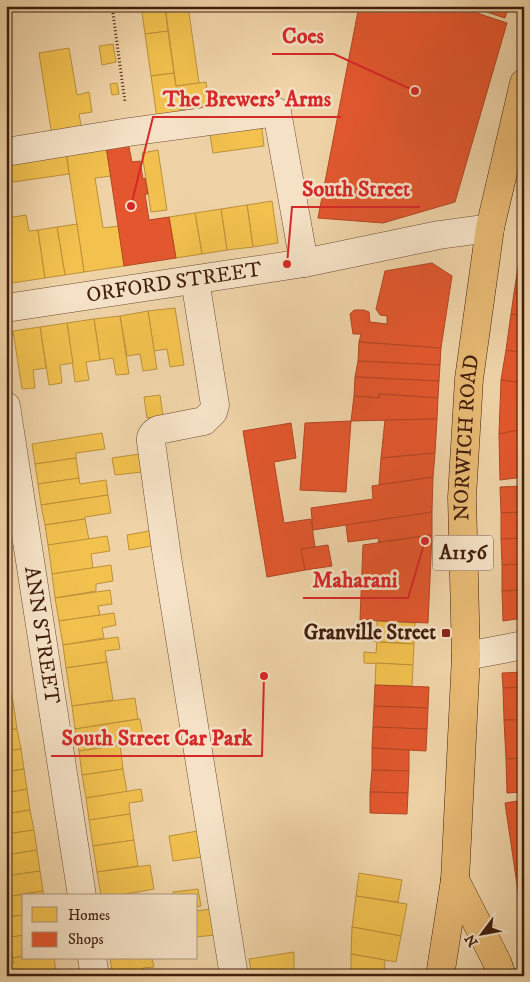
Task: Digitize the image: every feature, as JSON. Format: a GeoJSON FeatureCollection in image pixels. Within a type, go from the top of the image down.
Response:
{"type":"FeatureCollection","features":[{"type":"Feature","properties":{"kind":"main road","name":"NORWICH ROAD"},"geometry":{"type":"LineString","coordinates":[[440,976],[455,880],[466,656],[462,497],[469,378],[490,228],[524,84]]}},
{"type":"Feature","properties":{"kind":"main road"},"geometry":{"type":"LineString","coordinates":[[455,880],[502,976]]}},
{"type":"Feature","properties":{"kind":"street"},"geometry":{"type":"LineString","coordinates":[[6,152],[129,132],[277,112],[304,263]]}},
{"type":"Feature","properties":{"kind":"street","name":"ORFORD STREET"},"geometry":{"type":"LineString","coordinates":[[6,308],[304,263],[439,235],[490,228]]}},
{"type":"Feature","properties":{"kind":"street"},"geometry":{"type":"LineString","coordinates":[[195,280],[215,405],[209,418],[204,421],[158,430],[153,433],[151,442],[170,577],[234,976]]}},
{"type":"Feature","properties":{"kind":"street","name":"ANN STREET"},"geometry":{"type":"LineString","coordinates":[[6,406],[82,894]]}},
{"type":"Feature","properties":{"kind":"street"},"geometry":{"type":"LineString","coordinates":[[466,656],[524,645]]}},
{"type":"Feature","properties":{"kind":"street"},"geometry":{"type":"LineString","coordinates":[[92,960],[94,976]]}},
{"type":"Feature","properties":{"kind":"path"},"geometry":{"type":"LineString","coordinates":[[112,6],[129,132]]}},
{"type":"Feature","properties":{"kind":"building: Homes"},"geometry":{"type":"Polygon","coordinates":[[[141,6],[165,6],[168,31],[145,34],[141,6]]]}},
{"type":"Feature","properties":{"kind":"building: Homes"},"geometry":{"type":"Polygon","coordinates":[[[165,6],[188,6],[199,83],[176,86],[165,6]]]}},
{"type":"Feature","properties":{"kind":"building: Homes"},"geometry":{"type":"Polygon","coordinates":[[[168,31],[174,73],[151,76],[145,34],[168,31]]]}},
{"type":"Feature","properties":{"kind":"building: Homes"},"geometry":{"type":"Polygon","coordinates":[[[113,44],[116,62],[102,65],[99,46],[113,44]]]}},
{"type":"Feature","properties":{"kind":"building: Homes"},"geometry":{"type":"Polygon","coordinates":[[[69,48],[77,95],[89,92],[92,112],[79,114],[82,131],[52,136],[39,53],[69,48]]]}},
{"type":"Feature","properties":{"kind":"building: Homes"},"geometry":{"type":"Polygon","coordinates":[[[174,73],[176,86],[206,82],[209,106],[179,110],[180,116],[157,119],[151,76],[174,73]]]}},
{"type":"Feature","properties":{"kind":"building: Homes"},"geometry":{"type":"Polygon","coordinates":[[[117,83],[119,94],[112,95],[110,84],[117,83]]]}},
{"type":"Feature","properties":{"kind":"building: Homes"},"geometry":{"type":"Polygon","coordinates":[[[261,122],[264,146],[213,153],[209,129],[261,122]]]}},
{"type":"Feature","properties":{"kind":"building: Homes"},"geometry":{"type":"Polygon","coordinates":[[[106,146],[111,176],[95,178],[103,228],[119,226],[124,266],[84,272],[66,152],[106,146]]]}},
{"type":"Feature","properties":{"kind":"building: Homes"},"geometry":{"type":"Polygon","coordinates":[[[158,150],[167,210],[151,212],[142,153],[158,150]]]}},
{"type":"Feature","properties":{"kind":"building: Homes"},"geometry":{"type":"Polygon","coordinates":[[[66,152],[69,174],[6,183],[6,161],[66,152]]]}},
{"type":"Feature","properties":{"kind":"building: Homes"},"geometry":{"type":"Polygon","coordinates":[[[272,201],[278,243],[253,247],[247,205],[272,201]]]}},
{"type":"Feature","properties":{"kind":"building: Homes"},"geometry":{"type":"Polygon","coordinates":[[[247,205],[253,247],[227,250],[221,209],[247,205]]]}},
{"type":"Feature","properties":{"kind":"building: Homes"},"geometry":{"type":"Polygon","coordinates":[[[221,209],[227,250],[202,254],[195,213],[221,209]]]}},
{"type":"Feature","properties":{"kind":"building: Homes"},"geometry":{"type":"Polygon","coordinates":[[[195,213],[202,254],[176,258],[169,217],[195,213]]]}},
{"type":"Feature","properties":{"kind":"building: Homes"},"geometry":{"type":"Polygon","coordinates":[[[26,215],[29,231],[38,230],[45,278],[12,283],[6,245],[6,218],[26,215]]]}},
{"type":"Feature","properties":{"kind":"building: Homes"},"geometry":{"type":"Polygon","coordinates":[[[77,224],[84,272],[65,275],[57,227],[77,224]]]}},
{"type":"Feature","properties":{"kind":"building: Homes"},"geometry":{"type":"Polygon","coordinates":[[[57,227],[65,275],[45,278],[38,230],[57,227]]]}},
{"type":"Feature","properties":{"kind":"building: Homes"},"geometry":{"type":"Polygon","coordinates":[[[175,308],[184,365],[170,367],[167,349],[154,351],[148,311],[175,308]]]}},
{"type":"Feature","properties":{"kind":"building: Homes"},"geometry":{"type":"Polygon","coordinates":[[[148,311],[157,369],[143,371],[140,354],[127,356],[120,316],[148,311]]]}},
{"type":"Feature","properties":{"kind":"building: Homes"},"geometry":{"type":"Polygon","coordinates":[[[120,316],[129,374],[116,375],[113,358],[100,360],[94,319],[120,316]]]}},
{"type":"Feature","properties":{"kind":"building: Homes"},"geometry":{"type":"Polygon","coordinates":[[[94,319],[100,360],[86,362],[89,380],[75,382],[67,323],[94,319]]]}},
{"type":"Feature","properties":{"kind":"building: Homes"},"geometry":{"type":"Polygon","coordinates":[[[67,323],[73,363],[60,365],[62,383],[49,385],[40,327],[67,323]]]}},
{"type":"Feature","properties":{"kind":"building: Homes"},"geometry":{"type":"Polygon","coordinates":[[[40,327],[46,368],[33,370],[35,388],[22,389],[13,331],[40,327]]]}},
{"type":"Feature","properties":{"kind":"building: Homes"},"geometry":{"type":"Polygon","coordinates":[[[160,395],[163,416],[147,418],[144,397],[160,395]]]}},
{"type":"Feature","properties":{"kind":"building: Homes"},"geometry":{"type":"Polygon","coordinates":[[[102,433],[105,449],[76,453],[76,458],[35,464],[32,444],[102,433]]]}},
{"type":"Feature","properties":{"kind":"building: Homes"},"geometry":{"type":"Polygon","coordinates":[[[139,454],[142,472],[115,475],[112,458],[139,454]]]}},
{"type":"Feature","properties":{"kind":"building: Homes"},"geometry":{"type":"Polygon","coordinates":[[[76,458],[79,478],[38,484],[35,464],[76,458]]]}},
{"type":"Feature","properties":{"kind":"building: Homes"},"geometry":{"type":"Polygon","coordinates":[[[79,478],[80,484],[106,480],[108,495],[41,505],[38,484],[79,478]]]}},
{"type":"Feature","properties":{"kind":"building: Homes"},"geometry":{"type":"Polygon","coordinates":[[[108,495],[111,513],[45,525],[41,505],[108,495]]]}},
{"type":"Feature","properties":{"kind":"building: Homes"},"geometry":{"type":"Polygon","coordinates":[[[85,519],[89,540],[48,545],[45,525],[85,519]]]}},
{"type":"Feature","properties":{"kind":"building: Homes"},"geometry":{"type":"Polygon","coordinates":[[[149,531],[152,546],[129,550],[127,535],[149,531]]]}},
{"type":"Feature","properties":{"kind":"building: Homes"},"geometry":{"type":"Polygon","coordinates":[[[107,536],[110,551],[91,554],[93,568],[52,574],[48,545],[107,536]]]}},
{"type":"Feature","properties":{"kind":"building: Homes"},"geometry":{"type":"Polygon","coordinates":[[[111,565],[113,581],[96,584],[96,591],[55,598],[52,574],[111,565]]]}},
{"type":"Feature","properties":{"kind":"building: Homes"},"geometry":{"type":"Polygon","coordinates":[[[110,590],[112,604],[98,606],[100,615],[59,621],[55,598],[110,590]]]}},
{"type":"Feature","properties":{"kind":"building: Homes"},"geometry":{"type":"Polygon","coordinates":[[[114,613],[116,625],[102,628],[104,638],[63,645],[59,621],[114,613]]]}},
{"type":"Feature","properties":{"kind":"building: Homes"},"geometry":{"type":"Polygon","coordinates":[[[377,621],[415,623],[414,644],[365,641],[365,631],[377,631],[377,621]]]}},
{"type":"Feature","properties":{"kind":"building: Homes"},"geometry":{"type":"Polygon","coordinates":[[[118,637],[120,649],[105,651],[107,662],[66,668],[63,645],[118,637]]]}},
{"type":"Feature","properties":{"kind":"building: Homes"},"geometry":{"type":"Polygon","coordinates":[[[377,642],[414,644],[413,665],[364,663],[364,652],[376,653],[377,642]]]}},
{"type":"Feature","properties":{"kind":"building: Homes"},"geometry":{"type":"Polygon","coordinates":[[[107,662],[113,700],[72,706],[66,668],[107,662]]]}},
{"type":"Feature","properties":{"kind":"building: Homes"},"geometry":{"type":"Polygon","coordinates":[[[376,663],[413,665],[412,686],[375,685],[376,663]]]}},
{"type":"Feature","properties":{"kind":"building: Homes"},"geometry":{"type":"Polygon","coordinates":[[[6,668],[8,668],[11,688],[6,689],[6,668]]]}},
{"type":"Feature","properties":{"kind":"building: Homes"},"geometry":{"type":"Polygon","coordinates":[[[11,688],[14,708],[6,709],[6,689],[11,688]]]}},
{"type":"Feature","properties":{"kind":"building: Homes"},"geometry":{"type":"Polygon","coordinates":[[[135,698],[138,719],[75,729],[72,706],[135,698]]]}},
{"type":"Feature","properties":{"kind":"building: Homes"},"geometry":{"type":"Polygon","coordinates":[[[14,708],[17,729],[6,730],[6,709],[14,708]]]}},
{"type":"Feature","properties":{"kind":"building: Homes"},"geometry":{"type":"Polygon","coordinates":[[[140,719],[144,742],[79,751],[75,729],[140,719]]]}},
{"type":"Feature","properties":{"kind":"building: Homes"},"geometry":{"type":"Polygon","coordinates":[[[17,729],[21,749],[6,751],[6,730],[17,729]]]}},
{"type":"Feature","properties":{"kind":"building: Homes"},"geometry":{"type":"Polygon","coordinates":[[[120,745],[123,769],[82,775],[79,751],[120,745]]]}},
{"type":"Feature","properties":{"kind":"building: Homes"},"geometry":{"type":"Polygon","coordinates":[[[21,749],[24,769],[6,772],[6,751],[21,749]]]}},
{"type":"Feature","properties":{"kind":"building: Homes"},"geometry":{"type":"Polygon","coordinates":[[[24,769],[27,789],[6,793],[6,772],[24,769]]]}},
{"type":"Feature","properties":{"kind":"building: Homes"},"geometry":{"type":"Polygon","coordinates":[[[123,769],[127,792],[86,798],[82,775],[123,769]]]}},
{"type":"Feature","properties":{"kind":"building: Homes"},"geometry":{"type":"Polygon","coordinates":[[[27,789],[30,810],[6,814],[6,793],[27,789]]]}},
{"type":"Feature","properties":{"kind":"building: Homes"},"geometry":{"type":"Polygon","coordinates":[[[141,789],[143,801],[129,803],[130,814],[89,820],[86,798],[141,789]]]}},
{"type":"Feature","properties":{"kind":"building: Homes"},"geometry":{"type":"Polygon","coordinates":[[[30,810],[34,830],[6,834],[6,814],[30,810]]]}},
{"type":"Feature","properties":{"kind":"building: Homes"},"geometry":{"type":"Polygon","coordinates":[[[130,814],[134,840],[93,846],[89,820],[130,814]]]}},
{"type":"Feature","properties":{"kind":"building: Homes"},"geometry":{"type":"Polygon","coordinates":[[[34,830],[37,850],[6,855],[6,834],[34,830]]]}},
{"type":"Feature","properties":{"kind":"building: Homes"},"geometry":{"type":"Polygon","coordinates":[[[198,831],[202,857],[173,861],[169,836],[198,831]]]}},
{"type":"Feature","properties":{"kind":"building: Homes"},"geometry":{"type":"Polygon","coordinates":[[[134,840],[138,866],[97,872],[93,846],[134,840]]]}},
{"type":"Feature","properties":{"kind":"building: Homes"},"geometry":{"type":"Polygon","coordinates":[[[37,850],[40,871],[6,876],[6,855],[37,850]]]}},
{"type":"Feature","properties":{"kind":"building: Homes"},"geometry":{"type":"Polygon","coordinates":[[[150,865],[154,889],[126,894],[101,894],[97,872],[150,865]]]}},
{"type":"Feature","properties":{"kind":"building: Homes"},"geometry":{"type":"Polygon","coordinates":[[[40,871],[43,891],[6,897],[6,876],[40,871]]]}},
{"type":"Feature","properties":{"kind":"building: Homes"},"geometry":{"type":"Polygon","coordinates":[[[359,873],[402,880],[398,902],[356,896],[359,873]]]}},
{"type":"Feature","properties":{"kind":"building: Homes"},"geometry":{"type":"Polygon","coordinates":[[[198,889],[201,906],[198,907],[198,894],[174,894],[173,892],[198,889]]]}},
{"type":"Feature","properties":{"kind":"building: Homes"},"geometry":{"type":"Polygon","coordinates":[[[43,891],[44,894],[24,894],[43,891]]]}},
{"type":"Feature","properties":{"kind":"building: Homes"},"geometry":{"type":"Polygon","coordinates":[[[22,894],[22,915],[6,917],[6,897],[22,894]]]}},
{"type":"Feature","properties":{"kind":"building: Homes"},"geometry":{"type":"Polygon","coordinates":[[[356,896],[407,904],[401,936],[352,927],[356,896]]]}},
{"type":"Feature","properties":{"kind":"building: Homes"},"geometry":{"type":"Polygon","coordinates":[[[211,909],[215,935],[198,937],[198,911],[211,909]]]}},
{"type":"Feature","properties":{"kind":"building: Homes"},"geometry":{"type":"Polygon","coordinates":[[[22,915],[22,935],[6,938],[7,917],[22,915]]]}},
{"type":"Feature","properties":{"kind":"building: Homes"},"geometry":{"type":"Polygon","coordinates":[[[352,927],[401,936],[396,962],[351,954],[352,927]]]}},
{"type":"Feature","properties":{"kind":"building: Homes"},"geometry":{"type":"Polygon","coordinates":[[[22,935],[22,956],[13,958],[12,952],[6,953],[6,938],[22,935]]]}},
{"type":"Feature","properties":{"kind":"building: Homes"},"geometry":{"type":"Polygon","coordinates":[[[294,952],[294,976],[252,976],[249,959],[294,952]]]}},
{"type":"Feature","properties":{"kind":"building: Homes"},"geometry":{"type":"Polygon","coordinates":[[[351,954],[385,960],[384,976],[351,976],[351,954]]]}},
{"type":"Feature","properties":{"kind":"building: Homes"},"geometry":{"type":"Polygon","coordinates":[[[22,956],[22,960],[54,960],[56,972],[32,976],[6,976],[6,964],[14,963],[13,958],[22,956]]]}},
{"type":"Feature","properties":{"kind":"building: Homes"},"geometry":{"type":"Polygon","coordinates":[[[110,960],[152,960],[154,967],[143,968],[144,976],[113,976],[110,960]]]}},
{"type":"Feature","properties":{"kind":"building: Shops"},"geometry":{"type":"Polygon","coordinates":[[[359,6],[456,6],[507,23],[455,202],[383,223],[318,218],[359,6]]]}},
{"type":"Feature","properties":{"kind":"building: Shops"},"geometry":{"type":"Polygon","coordinates":[[[468,6],[509,6],[505,18],[468,6]]]}},
{"type":"Feature","properties":{"kind":"building: Shops"},"geometry":{"type":"Polygon","coordinates":[[[128,142],[132,162],[140,161],[143,179],[145,178],[148,194],[145,194],[149,220],[169,217],[176,258],[124,266],[106,146],[128,142]]]}},
{"type":"Feature","properties":{"kind":"building: Shops"},"geometry":{"type":"Polygon","coordinates":[[[524,241],[524,268],[518,267],[524,241]]]}},
{"type":"Feature","properties":{"kind":"building: Shops"},"geometry":{"type":"Polygon","coordinates":[[[432,263],[452,276],[441,348],[359,342],[361,334],[353,334],[350,314],[354,310],[369,312],[370,322],[387,324],[387,316],[380,315],[376,309],[385,271],[432,263]]]}},
{"type":"Feature","properties":{"kind":"building: Shops"},"geometry":{"type":"Polygon","coordinates":[[[518,267],[524,268],[524,295],[514,293],[518,267]]]}},
{"type":"Feature","properties":{"kind":"building: Shops"},"geometry":{"type":"Polygon","coordinates":[[[514,293],[524,295],[524,316],[511,314],[514,293]]]}},
{"type":"Feature","properties":{"kind":"building: Shops"},"geometry":{"type":"Polygon","coordinates":[[[511,314],[524,316],[524,353],[506,350],[511,314]]]}},
{"type":"Feature","properties":{"kind":"building: Shops"},"geometry":{"type":"Polygon","coordinates":[[[359,342],[441,348],[440,365],[358,361],[359,342]]]}},
{"type":"Feature","properties":{"kind":"building: Shops"},"geometry":{"type":"Polygon","coordinates":[[[506,350],[524,353],[524,383],[501,380],[506,350]]]}},
{"type":"Feature","properties":{"kind":"building: Shops"},"geometry":{"type":"Polygon","coordinates":[[[358,361],[440,365],[439,381],[355,377],[358,361]]]}},
{"type":"Feature","properties":{"kind":"building: Shops"},"geometry":{"type":"Polygon","coordinates":[[[355,377],[439,381],[438,398],[379,394],[379,398],[354,396],[355,377]]]}},
{"type":"Feature","properties":{"kind":"building: Shops"},"geometry":{"type":"Polygon","coordinates":[[[501,380],[524,383],[524,429],[499,434],[501,380]]]}},
{"type":"Feature","properties":{"kind":"building: Shops"},"geometry":{"type":"Polygon","coordinates":[[[379,394],[438,398],[437,419],[351,421],[354,396],[379,398],[379,394]]]}},
{"type":"Feature","properties":{"kind":"building: Shops"},"geometry":{"type":"Polygon","coordinates":[[[437,419],[435,453],[381,458],[385,420],[437,419]]]}},
{"type":"Feature","properties":{"kind":"building: Shops"},"geometry":{"type":"Polygon","coordinates":[[[351,421],[346,492],[300,490],[305,423],[351,421]]]}},
{"type":"Feature","properties":{"kind":"building: Shops"},"geometry":{"type":"Polygon","coordinates":[[[291,423],[296,458],[274,462],[284,523],[311,519],[315,547],[301,549],[305,570],[267,577],[243,431],[291,423]]]}},
{"type":"Feature","properties":{"kind":"building: Shops"},"geometry":{"type":"Polygon","coordinates":[[[523,429],[524,477],[500,480],[499,434],[523,429]]]}},
{"type":"Feature","properties":{"kind":"building: Shops"},"geometry":{"type":"Polygon","coordinates":[[[435,453],[433,477],[379,485],[381,458],[435,453]]]}},
{"type":"Feature","properties":{"kind":"building: Shops"},"geometry":{"type":"Polygon","coordinates":[[[433,477],[432,512],[313,530],[311,508],[373,499],[372,486],[433,477]]]}},
{"type":"Feature","properties":{"kind":"building: Shops"},"geometry":{"type":"Polygon","coordinates":[[[524,486],[524,512],[501,513],[500,487],[524,486]]]}},
{"type":"Feature","properties":{"kind":"building: Shops"},"geometry":{"type":"Polygon","coordinates":[[[432,512],[432,535],[378,542],[379,538],[348,542],[346,525],[432,512]]]}},
{"type":"Feature","properties":{"kind":"building: Shops"},"geometry":{"type":"Polygon","coordinates":[[[524,512],[524,538],[501,539],[501,513],[524,512]]]}},
{"type":"Feature","properties":{"kind":"building: Shops"},"geometry":{"type":"Polygon","coordinates":[[[432,535],[428,623],[360,620],[363,545],[432,535]]]}},
{"type":"Feature","properties":{"kind":"building: Shops"},"geometry":{"type":"Polygon","coordinates":[[[524,538],[524,564],[502,565],[501,539],[524,538]]]}},
{"type":"Feature","properties":{"kind":"building: Shops"},"geometry":{"type":"Polygon","coordinates":[[[328,545],[332,566],[305,570],[301,549],[328,545]]]}},
{"type":"Feature","properties":{"kind":"building: Shops"},"geometry":{"type":"Polygon","coordinates":[[[524,564],[524,590],[502,591],[502,565],[524,564]]]}},
{"type":"Feature","properties":{"kind":"building: Shops"},"geometry":{"type":"Polygon","coordinates":[[[524,590],[524,618],[503,621],[502,591],[524,590]]]}},
{"type":"Feature","properties":{"kind":"building: Shops"},"geometry":{"type":"Polygon","coordinates":[[[524,672],[524,687],[503,688],[502,673],[524,672]]]}},
{"type":"Feature","properties":{"kind":"building: Shops"},"geometry":{"type":"Polygon","coordinates":[[[375,685],[429,687],[428,708],[374,706],[375,685]]]}},
{"type":"Feature","properties":{"kind":"building: Shops"},"geometry":{"type":"Polygon","coordinates":[[[524,687],[524,720],[504,720],[503,688],[524,687]]]}},
{"type":"Feature","properties":{"kind":"building: Shops"},"geometry":{"type":"Polygon","coordinates":[[[374,706],[428,708],[427,729],[373,727],[374,706]]]}},
{"type":"Feature","properties":{"kind":"building: Shops"},"geometry":{"type":"Polygon","coordinates":[[[504,720],[524,720],[524,758],[506,759],[504,720]]]}},
{"type":"Feature","properties":{"kind":"building: Shops"},"geometry":{"type":"Polygon","coordinates":[[[373,727],[427,729],[426,751],[372,748],[373,727]]]}},
{"type":"Feature","properties":{"kind":"building: Shops"},"geometry":{"type":"Polygon","coordinates":[[[372,748],[409,750],[409,771],[372,770],[372,748]]]}},
{"type":"Feature","properties":{"kind":"building: Shops"},"geometry":{"type":"Polygon","coordinates":[[[524,758],[524,792],[507,793],[506,759],[524,758]]]}},
{"type":"Feature","properties":{"kind":"building: Shops"},"geometry":{"type":"Polygon","coordinates":[[[372,770],[409,771],[408,793],[370,792],[372,770]]]}},
{"type":"Feature","properties":{"kind":"building: Shops"},"geometry":{"type":"Polygon","coordinates":[[[370,792],[408,793],[407,814],[370,813],[370,792]]]}},
{"type":"Feature","properties":{"kind":"building: Shops"},"geometry":{"type":"Polygon","coordinates":[[[524,800],[524,932],[505,803],[524,800]]]}},
{"type":"Feature","properties":{"kind":"place","name":"Coes"},"geometry":{"type":"Point","coordinates":[415,91]}},
{"type":"Feature","properties":{"kind":"place","name":"The Brewers' Arms"},"geometry":{"type":"Point","coordinates":[131,206]}},
{"type":"Feature","properties":{"kind":"place","name":"South Street"},"geometry":{"type":"Point","coordinates":[287,264]}},
{"type":"Feature","properties":{"kind":"place","name":"Maharani"},"geometry":{"type":"Point","coordinates":[425,541]}},
{"type":"Feature","properties":{"kind":"place","name":"Granville Street"},"geometry":{"type":"Point","coordinates":[446,633]}},
{"type":"Feature","properties":{"kind":"place","name":"South Street Car Park"},"geometry":{"type":"Point","coordinates":[264,676]}}]}
